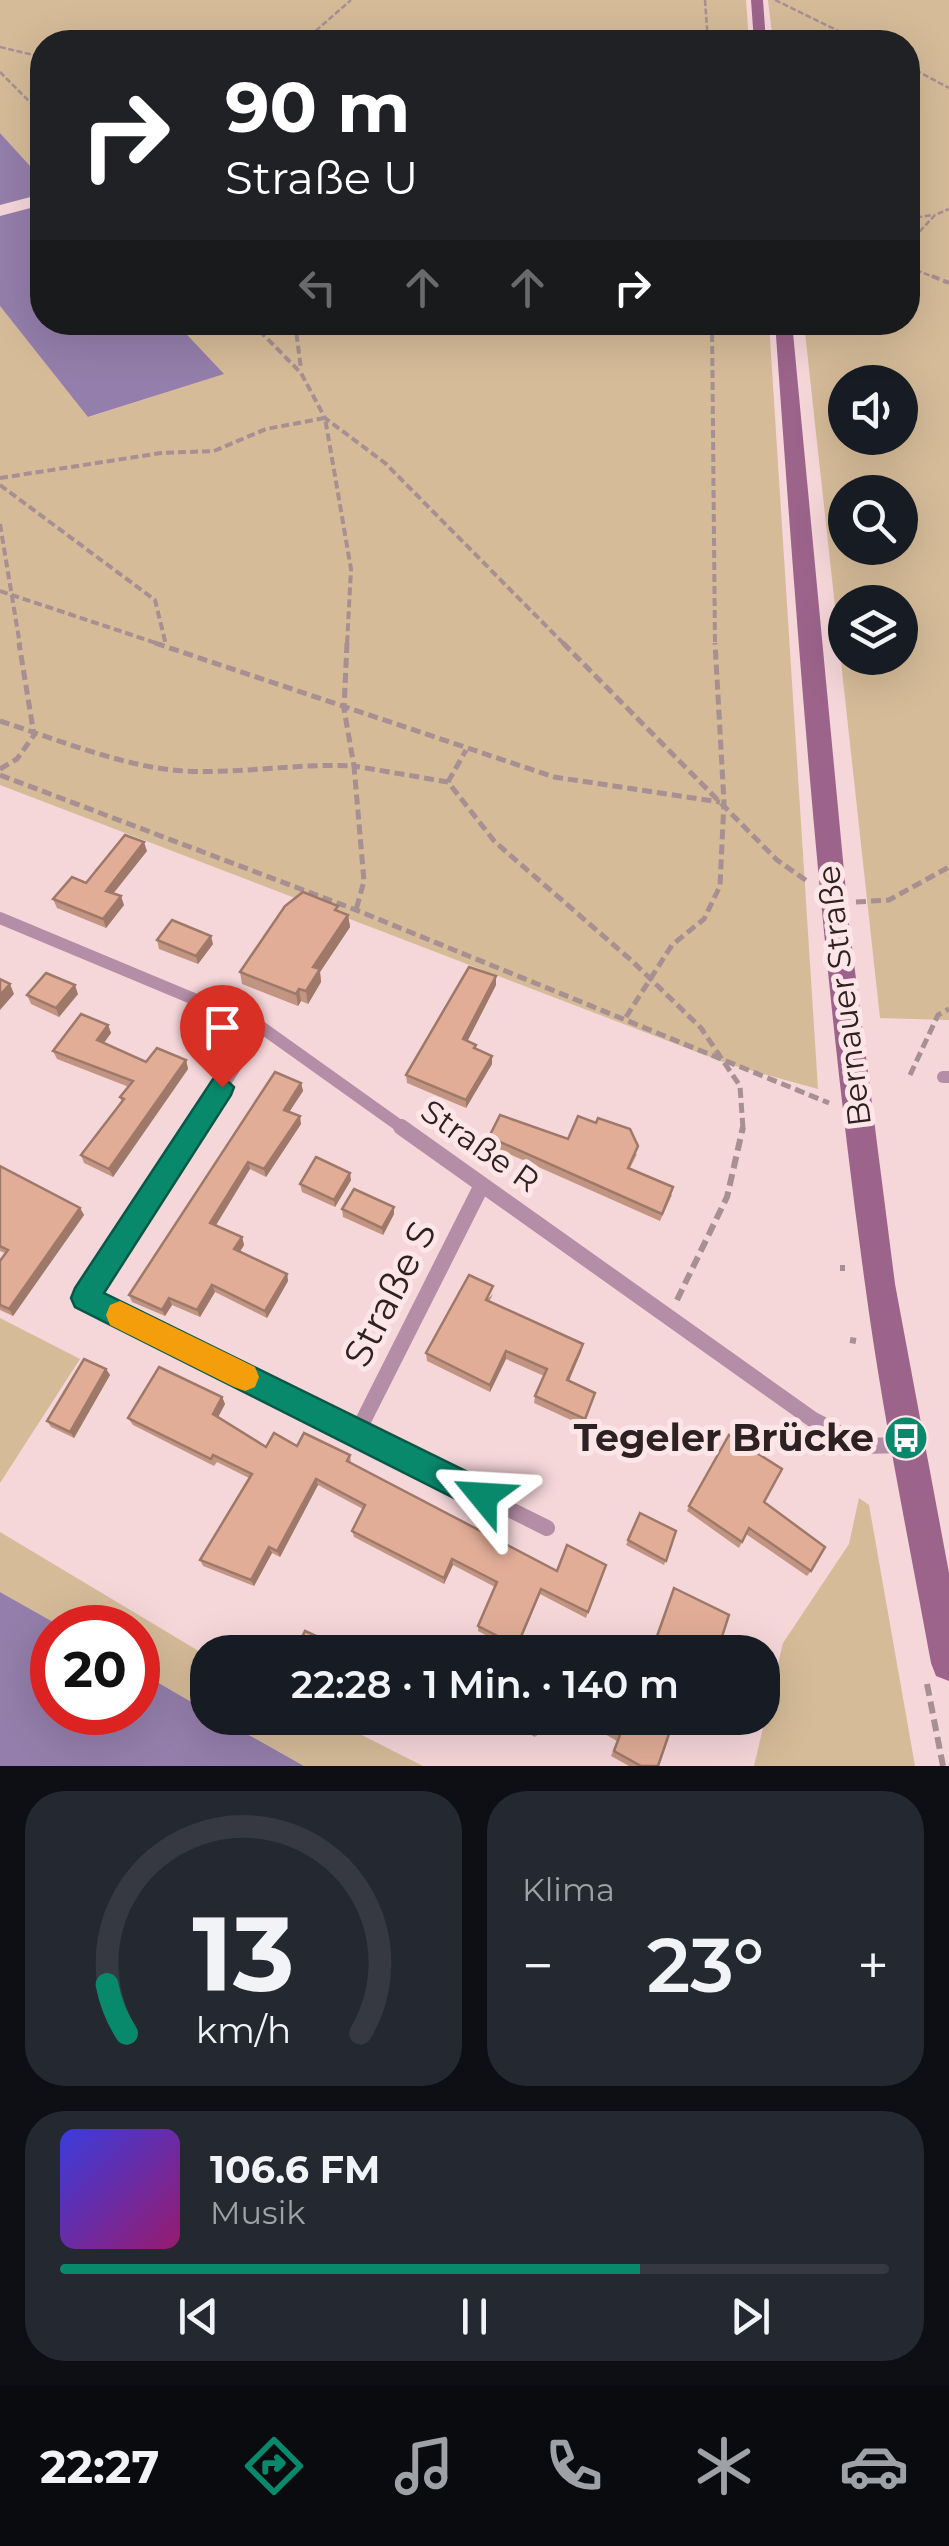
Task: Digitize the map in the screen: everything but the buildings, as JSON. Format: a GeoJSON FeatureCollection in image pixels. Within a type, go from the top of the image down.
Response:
{"type":"FeatureCollection","features":[{"type":"Feature","properties":{"kind":"main road"},"geometry":{"type":"LineString","coordinates":[[757,0],[759,30]]}},
{"type":"Feature","properties":{"kind":"main road","name":"Bernauer Straße"},"geometry":{"type":"LineString","coordinates":[[784,335],[832,892],[855,1102],[907,1444],[949,1663]]}},
{"type":"Feature","properties":{"kind":"lane","name":"Straße R"},"geometry":{"type":"LineString","coordinates":[[0,918],[261,1027],[812,1419],[863,1446],[907,1444]]}},
{"type":"Feature","properties":{"kind":"lane"},"geometry":{"type":"LineString","coordinates":[[261,1027],[85,1298],[547,1528]]}},
{"type":"Feature","properties":{"kind":"lane","name":"Straße S"},"geometry":{"type":"LineString","coordinates":[[357,1432],[482,1185]]}},
{"type":"Feature","properties":{"kind":"path"},"geometry":{"type":"LineString","coordinates":[[317,30],[351,0]]}},
{"type":"Feature","properties":{"kind":"path"},"geometry":{"type":"LineString","coordinates":[[704,0],[707,30]]}},
{"type":"Feature","properties":{"kind":"path"},"geometry":{"type":"LineString","coordinates":[[775,0],[836,30]]}},
{"type":"Feature","properties":{"kind":"path"},"geometry":{"type":"LineString","coordinates":[[0,47],[30,54]]}},
{"type":"Feature","properties":{"kind":"path"},"geometry":{"type":"LineString","coordinates":[[0,72],[30,102]]}},
{"type":"Feature","properties":{"kind":"path"},"geometry":{"type":"LineString","coordinates":[[920,72],[949,88]]}},
{"type":"Feature","properties":{"kind":"path"},"geometry":{"type":"LineString","coordinates":[[920,217],[949,208]]}},
{"type":"Feature","properties":{"kind":"path"},"geometry":{"type":"LineString","coordinates":[[920,231],[935,215]]}},
{"type":"Feature","properties":{"kind":"path"},"geometry":{"type":"LineString","coordinates":[[920,272],[949,283]]}},
{"type":"Feature","properties":{"kind":"path"},"geometry":{"type":"LineString","coordinates":[[264,335],[302,372]]}},
{"type":"Feature","properties":{"kind":"path"},"geometry":{"type":"LineString","coordinates":[[296,335],[302,372],[325,418],[352,569],[344,709],[354,766],[364,881],[356,910]]}},
{"type":"Feature","properties":{"kind":"path"},"geometry":{"type":"LineString","coordinates":[[626,1018],[672,945],[704,919],[720,886],[724,802],[715,655],[712,335]]}},
{"type":"Feature","properties":{"kind":"path"},"geometry":{"type":"LineString","coordinates":[[0,478],[160,454],[214,451],[266,429],[325,418],[384,463],[724,802],[776,860],[810,883],[832,892],[889,900],[949,867]]}},
{"type":"Feature","properties":{"kind":"path"},"geometry":{"type":"LineString","coordinates":[[0,485],[155,600],[166,646]]}},
{"type":"Feature","properties":{"kind":"path"},"geometry":{"type":"LineString","coordinates":[[0,524],[34,735],[17,758],[0,772],[356,910],[828,1103],[855,1102]]}},
{"type":"Feature","properties":{"kind":"path"},"geometry":{"type":"LineString","coordinates":[[0,592],[554,777],[724,802]]}},
{"type":"Feature","properties":{"kind":"path"},"geometry":{"type":"LineString","coordinates":[[0,721],[34,735],[184,770],[297,763],[354,766],[448,782],[490,838],[652,980],[730,1060],[741,1089],[736,1173],[698,1260],[668,1315]]}},
{"type":"Feature","properties":{"kind":"path"},"geometry":{"type":"LineString","coordinates":[[448,782],[466,749]]}},
{"type":"Feature","properties":{"kind":"path"},"geometry":{"type":"LineString","coordinates":[[910,1075],[938,1015],[949,1009]]}},
{"type":"Feature","properties":{"kind":"shaded area"},"geometry":{"type":"Polygon","coordinates":[[[0,0],[746,0],[748,30],[30,30],[30,166],[0,133],[0,0]]]}},
{"type":"Feature","properties":{"kind":"shaded area"},"geometry":{"type":"Polygon","coordinates":[[[768,0],[949,0],[949,1020],[880,1018],[842,675],[918,675],[918,585],[833,585],[830,565],[918,565],[918,475],[828,475],[828,542],[805,335],[920,335],[920,30],[772,30],[768,0]]]}},
{"type":"Feature","properties":{"kind":"shaded area"},"geometry":{"type":"Polygon","coordinates":[[[0,133],[30,166],[30,197],[0,205],[0,133]]]}},
{"type":"Feature","properties":{"kind":"shaded area"},"geometry":{"type":"Polygon","coordinates":[[[30,208],[30,335],[187,335],[224,374],[88,417],[0,306],[0,216],[30,208]]]}},
{"type":"Feature","properties":{"kind":"shaded area"},"geometry":{"type":"Polygon","coordinates":[[[0,306],[89,417],[223,374],[187,335],[770,335],[818,1089],[728,1064],[0,785],[0,306]]]}},
{"type":"Feature","properties":{"kind":"shaded area"},"geometry":{"type":"Polygon","coordinates":[[[0,1318],[80,1359],[0,1483],[0,1318]]]}},
{"type":"Feature","properties":{"kind":"shaded area"},"geometry":{"type":"Polygon","coordinates":[[[859,1498],[869,1505],[915,1766],[754,1766],[761,1735],[780,1735],[783,1643],[849,1544],[859,1498]]]}},
{"type":"Feature","properties":{"kind":"shaded area"},"geometry":{"type":"Polygon","coordinates":[[[0,1532],[122,1605],[30,1605],[30,1609],[0,1592],[0,1532]]]}},
{"type":"Feature","properties":{"kind":"shaded area"},"geometry":{"type":"Polygon","coordinates":[[[0,1592],[30,1609],[30,1735],[160,1735],[160,1684],[190,1701],[190,1735],[249,1735],[304,1766],[0,1766],[0,1592]]]}},
{"type":"Feature","properties":{"kind":"shaded area"},"geometry":{"type":"Polygon","coordinates":[[[160,1628],[190,1646],[190,1701],[160,1684],[160,1628]]]}},
{"type":"Feature","properties":{"kind":"shaded area"},"geometry":{"type":"Polygon","coordinates":[[[249,1735],[362,1735],[423,1766],[304,1766],[249,1735]]]}},
{"type":"Feature","properties":{"kind":"slow traffic"},"geometry":{"type":"LineString","coordinates":[[120,1315],[245,1377]]}},
{"type":"Feature","properties":{"kind":"place","name":"Tegeler Brücke"},"geometry":{"type":"Point","coordinates":[906,1438]}},
{"type":"Feature","properties":{"kind":"route"},"geometry":{"type":"LineString","coordinates":[[222,1087],[85,1298],[483,1496]]}}]}
